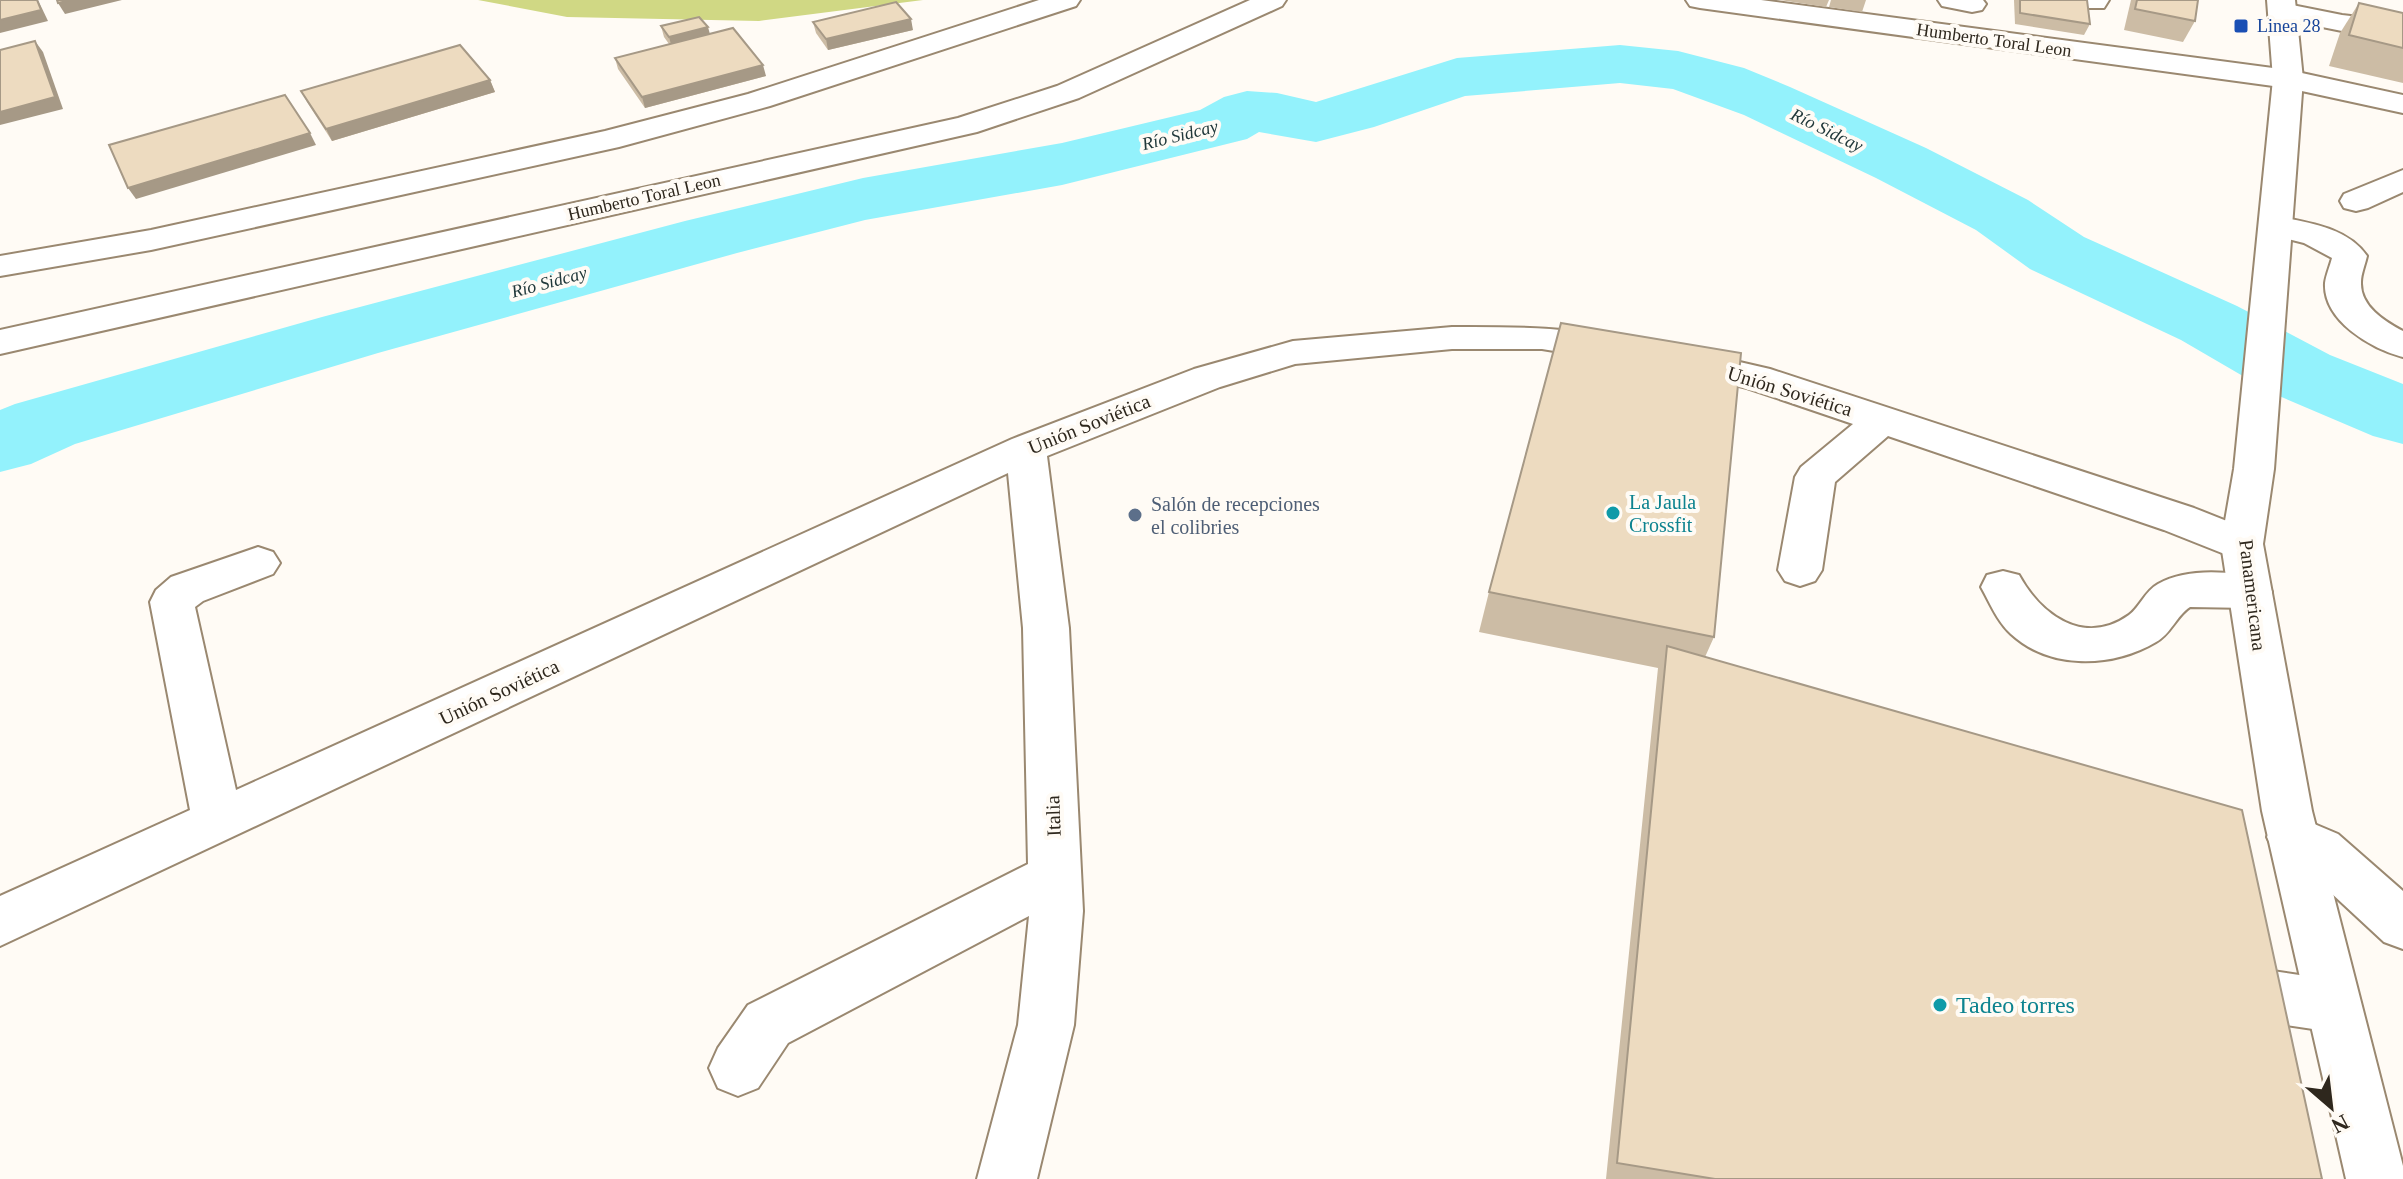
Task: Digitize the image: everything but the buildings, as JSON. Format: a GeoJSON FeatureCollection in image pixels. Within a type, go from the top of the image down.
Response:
{"type":"FeatureCollection","features":[{"type":"Feature","properties":{"kind":"street"},"geometry":{"type":"LineString","coordinates":[[0,266],[151,240],[608,140],[759,100],[1066,0]]}},
{"type":"Feature","properties":{"kind":"street","name":"Humberto Toral Leon"},"geometry":{"type":"LineString","coordinates":[[0,342],[966,125],[1068,92],[1272,0]]}},
{"type":"Feature","properties":{"kind":"street","name":"Humberto Toral Leon"},"geometry":{"type":"LineString","coordinates":[[1700,0],[2288,79],[2403,104]]}},
{"type":"Feature","properties":{"kind":"street"},"geometry":{"type":"LineString","coordinates":[[2282,6],[2342,23],[2403,30]]}},
{"type":"Feature","properties":{"kind":"street","name":"Panamericana"},"geometry":{"type":"LineString","coordinates":[[2282,6],[2288,79],[2246,568],[2293,837],[2376,1179]]}},
{"type":"Feature","properties":{"kind":"street"},"geometry":{"type":"LineString","coordinates":[[2356,201],[2403,180]]}},
{"type":"Feature","properties":{"kind":"street"},"geometry":{"type":"LineString","coordinates":[[2275,241],[2325,238],[2341,247],[2350,256],[2342,283],[2354,312],[2378,334],[2403,345]]}},
{"type":"Feature","properties":{"kind":"street","name":"Unión Soviética"},"geometry":{"type":"LineString","coordinates":[[0,922],[1026,449],[1207,378],[1293,353],[1452,338],[1542,338],[1665,357],[1757,378],[2179,519],[2246,568]]}},
{"type":"Feature","properties":{"kind":"street"},"geometry":{"type":"LineString","coordinates":[[1800,570],[1815,477],[1883,419]]}},
{"type":"Feature","properties":{"kind":"street","name":"Italia"},"geometry":{"type":"LineString","coordinates":[[1007,1179],[1046,1025],[1056,911],[1046,628],[1026,449]]}},
{"type":"Feature","properties":{"kind":"street"},"geometry":{"type":"LineString","coordinates":[[218,822],[172,602],[187,589],[258,563]]}},
{"type":"Feature","properties":{"kind":"street"},"geometry":{"type":"LineString","coordinates":[[2003,587],[2010,603],[2033,630],[2063,643],[2090,645],[2122,641],[2147,627],[2162,602],[2179,592],[2246,568]]}},
{"type":"Feature","properties":{"kind":"street"},"geometry":{"type":"LineString","coordinates":[[2293,837],[2320,850],[2403,925]]}},
{"type":"Feature","properties":{"kind":"street"},"geometry":{"type":"LineString","coordinates":[[738,1068],[768,1024],[1055,876]]}},
{"type":"Feature","properties":{"kind":"street"},"geometry":{"type":"LineString","coordinates":[[2191,992],[2333,1006]]}},
{"type":"Feature","properties":{"kind":"green space"},"geometry":{"type":"Polygon","coordinates":[[[478,0],[923,0],[759,21],[567,17],[478,0]]]}},
{"type":"Feature","properties":{"kind":"waterway","name":"Río Sidcay"},"geometry":{"type":"LineString","coordinates":[[0,443],[45,424],[350,335],[863,199],[1062,164],[1223,125],[1247,111],[1277,113],[1316,122],[1457,77],[1620,64],[1678,70],[1721,82],[1767,101],[1901,163],[2002,215],[2057,253],[2209,323],[2301,374],[2403,416]]}},
{"type":"Feature","properties":{"kind":"place","name":"Linea 28"},"geometry":{"type":"Point","coordinates":[2241,26]}},
{"type":"Feature","properties":{"kind":"place","name":"La Jaula Crossfit"},"geometry":{"type":"Point","coordinates":[1613,513]}},
{"type":"Feature","properties":{"kind":"place","name":"Salón de recepciones el colibries"},"geometry":{"type":"Point","coordinates":[1135,515]}},
{"type":"Feature","properties":{"kind":"place","name":"Tadeo torres"},"geometry":{"type":"Point","coordinates":[1940,1005]}}]}
